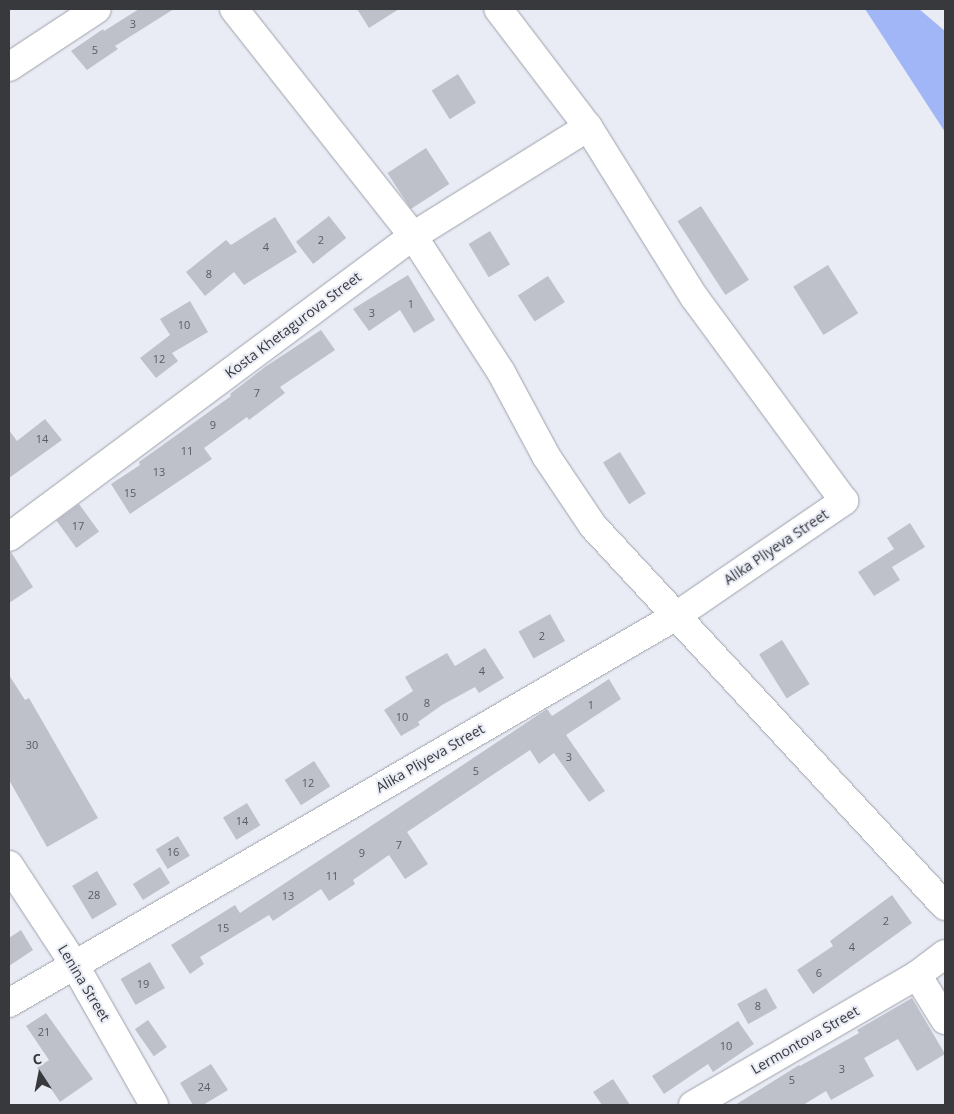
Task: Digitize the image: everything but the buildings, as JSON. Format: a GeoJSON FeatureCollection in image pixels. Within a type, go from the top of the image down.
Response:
{"type":"FeatureCollection","features":[{"type":"Feature","properties":{"kind":"street"},"geometry":{"type":"LineString","coordinates":[[9,67],[97,9]]}},
{"type":"Feature","properties":{"kind":"street"},"geometry":{"type":"LineString","coordinates":[[234,9],[413,236],[501,372],[546,456],[593,526],[945,906]]}},
{"type":"Feature","properties":{"kind":"street"},"geometry":{"type":"LineString","coordinates":[[498,9],[588,127]]}},
{"type":"Feature","properties":{"kind":"street","name":"Kosta Khetagurova Street"},"geometry":{"type":"LineString","coordinates":[[9,537],[413,236],[588,127]]}},
{"type":"Feature","properties":{"kind":"street","name":"Alika Pliyeva Street"},"geometry":{"type":"LineString","coordinates":[[9,1003],[676,616],[844,501],[694,297],[588,127]]}},
{"type":"Feature","properties":{"kind":"street","name":"Lenina Street"},"geometry":{"type":"LineString","coordinates":[[9,864],[74,964],[154,1105]]}},
{"type":"Feature","properties":{"kind":"street","name":"Lermontova Street"},"geometry":{"type":"LineString","coordinates":[[693,1105],[917,975],[945,954]]}},
{"type":"Feature","properties":{"kind":"street"},"geometry":{"type":"LineString","coordinates":[[917,975],[945,1020]]}},
{"type":"Feature","properties":{"kind":"water"},"geometry":{"type":"Polygon","coordinates":[[[865,9],[919,9],[945,31],[945,132],[865,9]]]}}]}
